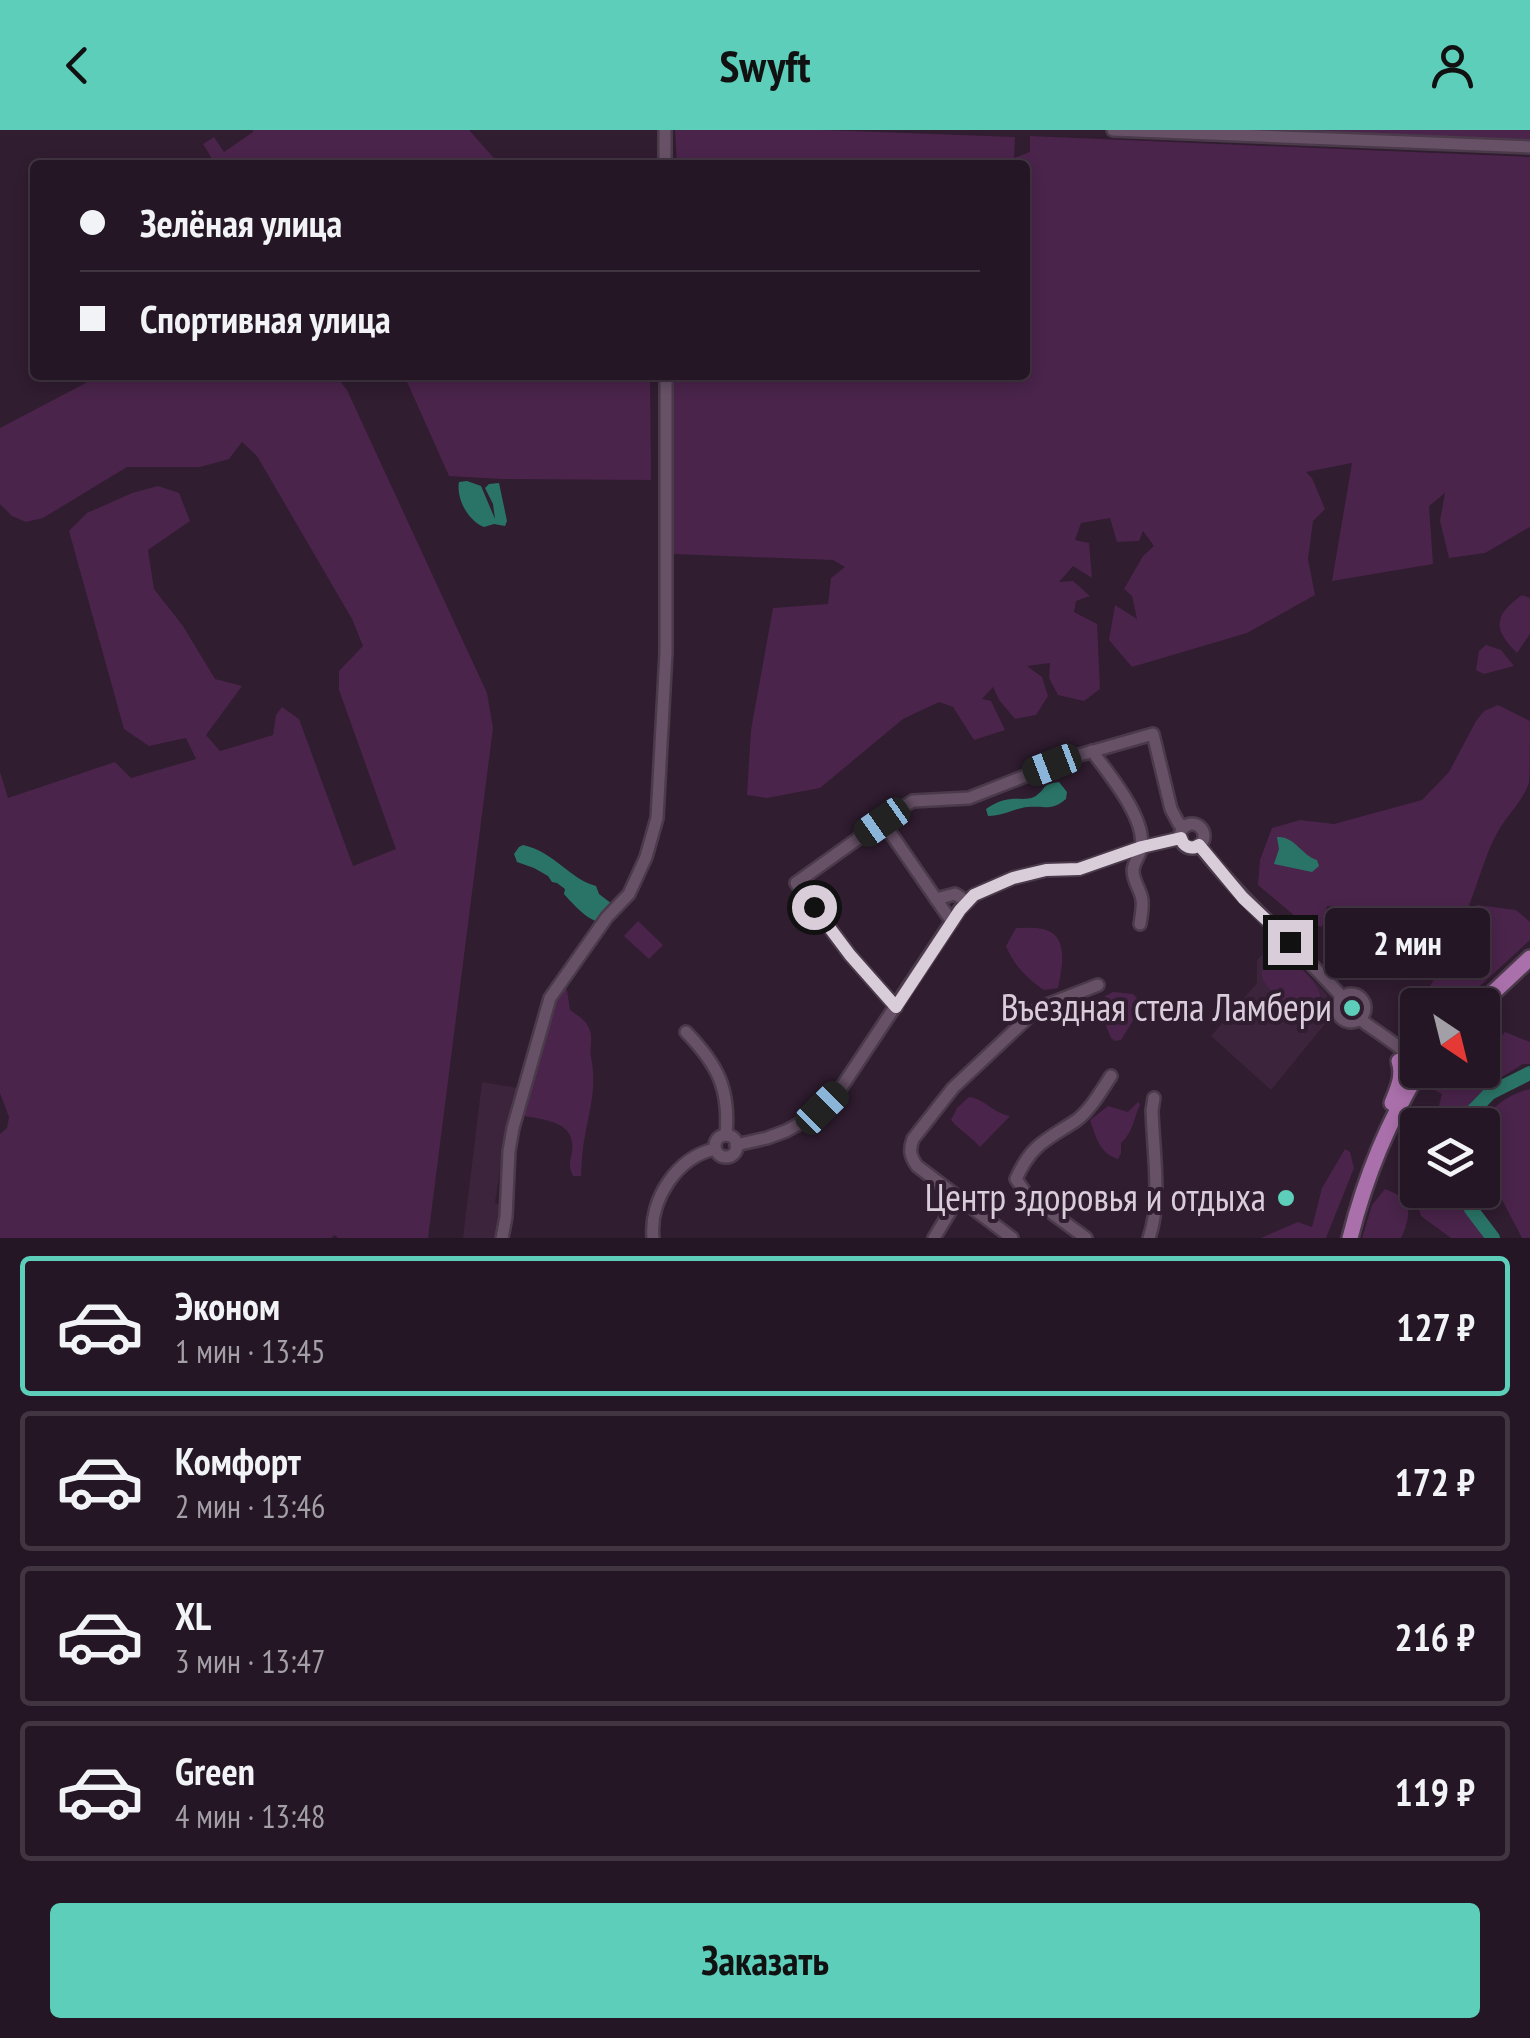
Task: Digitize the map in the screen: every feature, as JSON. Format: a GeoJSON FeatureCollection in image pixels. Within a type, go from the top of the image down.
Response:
{"type":"FeatureCollection","features":[{"type":"Feature","properties":{"kind":"main road"},"geometry":{"type":"LineString","coordinates":[[1498,988],[1530,958]]}},
{"type":"Feature","properties":{"kind":"main road"},"geometry":{"type":"LineString","coordinates":[[1380,1144],[1382,1125],[1400,1082]]}},
{"type":"Feature","properties":{"kind":"main road"},"geometry":{"type":"LineString","coordinates":[[1350,1238],[1362,1189],[1409,1088]]}},
{"type":"Feature","properties":{"kind":"street"},"geometry":{"type":"LineString","coordinates":[[664,160],[666,130]]}},
{"type":"Feature","properties":{"kind":"street"},"geometry":{"type":"LineString","coordinates":[[1113,130],[1530,146]]}},
{"type":"Feature","properties":{"kind":"street"},"geometry":{"type":"LineString","coordinates":[[502,1238],[513,1128],[550,998],[607,917],[629,894],[646,858],[657,818],[666,653],[666,380]]}},
{"type":"Feature","properties":{"kind":"street"},"geometry":{"type":"LineString","coordinates":[[736,1145],[786,1131],[822,1108],[838,1091],[896,1007],[966,901],[1013,878],[1046,870],[1079,869],[1183,832],[1197,825],[1204,839],[1199,845],[1185,846],[1183,832],[1171,808],[1153,734],[1092,751],[969,798],[913,802],[796,883],[850,955],[896,1007]]}},
{"type":"Feature","properties":{"kind":"street"},"geometry":{"type":"LineString","coordinates":[[1092,751],[1129,802],[1138,824],[1142,847],[1133,872],[1142,899],[1140,924]]}},
{"type":"Feature","properties":{"kind":"street"},"geometry":{"type":"LineString","coordinates":[[882,822],[952,922]]}},
{"type":"Feature","properties":{"kind":"street"},"geometry":{"type":"LineString","coordinates":[[1199,845],[1243,898],[1342,997]]}},
{"type":"Feature","properties":{"kind":"street"},"geometry":{"type":"LineString","coordinates":[[936,899],[954,894],[966,901]]}},
{"type":"Feature","properties":{"kind":"street"},"geometry":{"type":"LineString","coordinates":[[1012,1238],[910,1158],[913,1139],[954,1088],[1034,1012],[1098,984]]}},
{"type":"Feature","properties":{"kind":"street"},"geometry":{"type":"LineString","coordinates":[[1363,1022],[1362,1000],[1356,995],[1342,997],[1338,1003],[1339,1016],[1363,1022],[1400,1050]]}},
{"type":"Feature","properties":{"kind":"street"},"geometry":{"type":"LineString","coordinates":[[686,1032],[713,1062],[722,1082],[726,1135]]}},
{"type":"Feature","properties":{"kind":"street"},"geometry":{"type":"LineString","coordinates":[[1086,1238],[1027,1195],[1016,1179],[1034,1150],[1088,1110],[1112,1076]]}},
{"type":"Feature","properties":{"kind":"street"},"geometry":{"type":"LineString","coordinates":[[1148,1238],[1156,1206],[1154,1098]]}},
{"type":"Feature","properties":{"kind":"street"},"geometry":{"type":"LineString","coordinates":[[726,1135],[736,1145],[731,1156],[720,1156],[715,1150],[716,1140],[726,1135]]}},
{"type":"Feature","properties":{"kind":"street"},"geometry":{"type":"LineString","coordinates":[[653,1238],[654,1211],[665,1188],[690,1160],[715,1150]]}},
{"type":"Feature","properties":{"kind":"street"},"geometry":{"type":"LineString","coordinates":[[934,1238],[960,1197]]}},
{"type":"Feature","properties":{"kind":"shaded area"},"geometry":{"type":"Polygon","coordinates":[[[469,130],[496,160],[213,160],[203,144],[214,137],[224,152],[253,132],[469,130]]]}},
{"type":"Feature","properties":{"kind":"shaded area"},"geometry":{"type":"Polygon","coordinates":[[[675,130],[822,130],[1015,137],[1014,158],[1030,152],[1030,136],[1530,157],[1530,527],[1485,553],[1449,558],[1440,521],[1445,493],[1429,506],[1433,564],[1332,581],[1352,463],[1306,472],[1325,509],[1313,521],[1308,559],[1315,595],[1247,633],[1132,667],[1109,640],[1115,605],[1137,619],[1132,596],[1124,589],[1143,556],[1154,546],[1143,531],[1139,541],[1117,542],[1110,518],[1081,523],[1075,540],[1089,543],[1092,578],[1073,566],[1059,582],[1073,581],[1090,596],[1076,601],[1074,612],[1097,624],[1100,689],[1084,701],[1058,695],[1049,678],[1050,663],[1027,666],[1042,677],[1048,696],[1036,715],[1015,719],[993,687],[982,699],[991,701],[1005,730],[974,740],[953,707],[939,702],[903,719],[820,788],[767,798],[747,795],[751,730],[773,608],[828,604],[831,578],[845,567],[833,560],[673,554],[673,380],[1030,380],[1030,160],[677,160],[675,130]]]}},
{"type":"Feature","properties":{"kind":"shaded area"},"geometry":{"type":"Polygon","coordinates":[[[1217,130],[1530,130],[1530,144],[1217,130]]]}},
{"type":"Feature","properties":{"kind":"shaded area"},"geometry":{"type":"Polygon","coordinates":[[[91,380],[339,380],[347,390],[487,693],[493,728],[428,1238],[0,1238],[0,1134],[7,1128],[9,1117],[0,1093],[0,772],[8,798],[115,762],[131,778],[196,759],[186,738],[149,746],[124,729],[69,531],[87,513],[158,486],[179,493],[190,521],[148,550],[154,589],[183,626],[215,679],[242,686],[206,735],[220,751],[273,735],[276,715],[282,707],[299,719],[353,866],[396,849],[339,690],[339,671],[363,646],[352,619],[257,456],[242,442],[229,459],[200,467],[127,467],[43,518],[26,522],[12,516],[0,504],[0,428],[91,380]]]}},
{"type":"Feature","properties":{"kind":"shaded area"},"geometry":{"type":"Polygon","coordinates":[[[406,380],[650,380],[651,480],[449,476],[406,380]]]}},
{"type":"Feature","properties":{"kind":"shaded area"},"geometry":{"type":"Polygon","coordinates":[[[459,482],[481,486],[495,519],[485,488],[499,483],[505,526],[484,527],[468,514],[459,488],[459,482]]]}},
{"type":"Feature","properties":{"kind":"shaded area"},"geometry":{"type":"Polygon","coordinates":[[[1522,595],[1530,598],[1530,634],[1517,653],[1503,637],[1500,622],[1506,609],[1522,595]]]}},
{"type":"Feature","properties":{"kind":"shaded area"},"geometry":{"type":"Polygon","coordinates":[[[1486,645],[1501,650],[1514,666],[1484,674],[1476,670],[1479,651],[1486,645]]]}},
{"type":"Feature","properties":{"kind":"shaded area"},"geometry":{"type":"Polygon","coordinates":[[[1498,705],[1530,721],[1529,783],[1496,835],[1466,913],[1437,952],[1422,949],[1415,936],[1377,936],[1348,908],[1327,906],[1322,927],[1296,917],[1258,885],[1260,860],[1272,828],[1300,820],[1334,824],[1422,800],[1449,772],[1484,711],[1498,705]]]}},
{"type":"Feature","properties":{"kind":"shaded area"},"geometry":{"type":"Polygon","coordinates":[[[1059,782],[1067,792],[1066,799],[1057,805],[988,816],[986,809],[994,804],[1031,798],[1047,785],[1059,782]]]}},
{"type":"Feature","properties":{"kind":"shaded area"},"geometry":{"type":"Polygon","coordinates":[[[1277,837],[1293,843],[1317,860],[1319,866],[1312,872],[1274,864],[1279,849],[1277,837]]]}},
{"type":"Feature","properties":{"kind":"shaded area"},"geometry":{"type":"Polygon","coordinates":[[[523,845],[544,853],[596,886],[599,894],[612,904],[600,922],[580,911],[564,894],[565,889],[548,876],[517,862],[514,854],[523,845]]]}},
{"type":"Feature","properties":{"kind":"shaded area"},"geometry":{"type":"Polygon","coordinates":[[[1477,905],[1516,910],[1530,922],[1530,940],[1478,988],[1429,988],[1477,905]]]}},
{"type":"Feature","properties":{"kind":"shaded area"},"geometry":{"type":"Polygon","coordinates":[[[638,921],[663,945],[649,959],[624,936],[638,921]]]}},
{"type":"Feature","properties":{"kind":"shaded area"},"geometry":{"type":"Polygon","coordinates":[[[1016,928],[1043,929],[1057,938],[1062,953],[1058,988],[1044,990],[1017,965],[1006,946],[1016,928]]]}},
{"type":"Feature","properties":{"kind":"shaded area"},"geometry":{"type":"Polygon","coordinates":[[[1275,942],[1326,993],[1334,1013],[1271,1090],[1211,1036],[1257,983],[1257,960],[1275,942]]]}},
{"type":"Feature","properties":{"kind":"shaded area"},"geometry":{"type":"Polygon","coordinates":[[[1277,956],[1293,963],[1317,987],[1319,1005],[1311,1013],[1292,1012],[1262,977],[1264,966],[1277,956]]]}},
{"type":"Feature","properties":{"kind":"shaded area"},"geometry":{"type":"Polygon","coordinates":[[[562,986],[567,990],[570,1010],[584,1021],[591,1034],[593,1088],[581,1176],[571,1172],[572,1141],[564,1128],[522,1113],[552,1004],[562,986]]]}},
{"type":"Feature","properties":{"kind":"shaded area"},"geometry":{"type":"Polygon","coordinates":[[[1113,992],[1133,994],[1143,1004],[1121,1040],[1115,1041],[1096,1001],[1113,992]]]}},
{"type":"Feature","properties":{"kind":"shaded area"},"geometry":{"type":"Polygon","coordinates":[[[1505,1032],[1530,1042],[1530,1064],[1500,1078],[1500,1038],[1505,1032]]]}},
{"type":"Feature","properties":{"kind":"shaded area"},"geometry":{"type":"Polygon","coordinates":[[[482,1082],[518,1088],[495,1203],[501,1205],[497,1238],[463,1238],[482,1082]]]}},
{"type":"Feature","properties":{"kind":"shaded area"},"geometry":{"type":"Polygon","coordinates":[[[1431,1088],[1486,1088],[1467,1108],[1438,1108],[1442,1094],[1431,1088]]]}},
{"type":"Feature","properties":{"kind":"shaded area"},"geometry":{"type":"Polygon","coordinates":[[[1530,1089],[1530,1238],[1522,1238],[1500,1196],[1500,1108],[1494,1108],[1530,1089]]]}},
{"type":"Feature","properties":{"kind":"shaded area"},"geometry":{"type":"Polygon","coordinates":[[[969,1097],[1010,1116],[980,1147],[951,1120],[969,1097]]]}},
{"type":"Feature","properties":{"kind":"shaded area"},"geometry":{"type":"Polygon","coordinates":[[[1138,1102],[1118,1159],[1102,1149],[1090,1120],[1108,1106],[1128,1112],[1138,1102]]]}},
{"type":"Feature","properties":{"kind":"shaded area"},"geometry":{"type":"Polygon","coordinates":[[[1345,1149],[1350,1152],[1354,1168],[1326,1238],[1261,1238],[1298,1222],[1312,1227],[1322,1188],[1345,1149]]]}},
{"type":"Feature","properties":{"kind":"shaded area"},"geometry":{"type":"Polygon","coordinates":[[[1385,1189],[1400,1196],[1400,1208],[1408,1208],[1401,1238],[1362,1238],[1372,1205],[1385,1189]]]}},
{"type":"Feature","properties":{"kind":"shaded area"},"geometry":{"type":"Polygon","coordinates":[[[1419,1208],[1464,1208],[1490,1238],[1451,1238],[1421,1216],[1419,1208]]]}},
{"type":"Feature","properties":{"kind":"waterway"},"geometry":{"type":"LineString","coordinates":[[1476,1108],[1490,1093],[1530,1073]]}},
{"type":"Feature","properties":{"kind":"waterway"},"geometry":{"type":"LineString","coordinates":[[1471,1208],[1493,1238]]}},
{"type":"Feature","properties":{"kind":"place","name":"Въездная стела Ламбери"},"geometry":{"type":"Point","coordinates":[1352,1008]}},
{"type":"Feature","properties":{"kind":"place","name":"Центр здоровья и отдыха"},"geometry":{"type":"Point","coordinates":[1286,1198]}},
{"type":"Feature","properties":{"kind":"route"},"geometry":{"type":"LineString","coordinates":[[814,907],[896,1007],[966,901],[974,895],[1013,878],[1046,870],[1079,869],[1181,838],[1190,848],[1199,845],[1243,898],[1290,942]]}}]}
